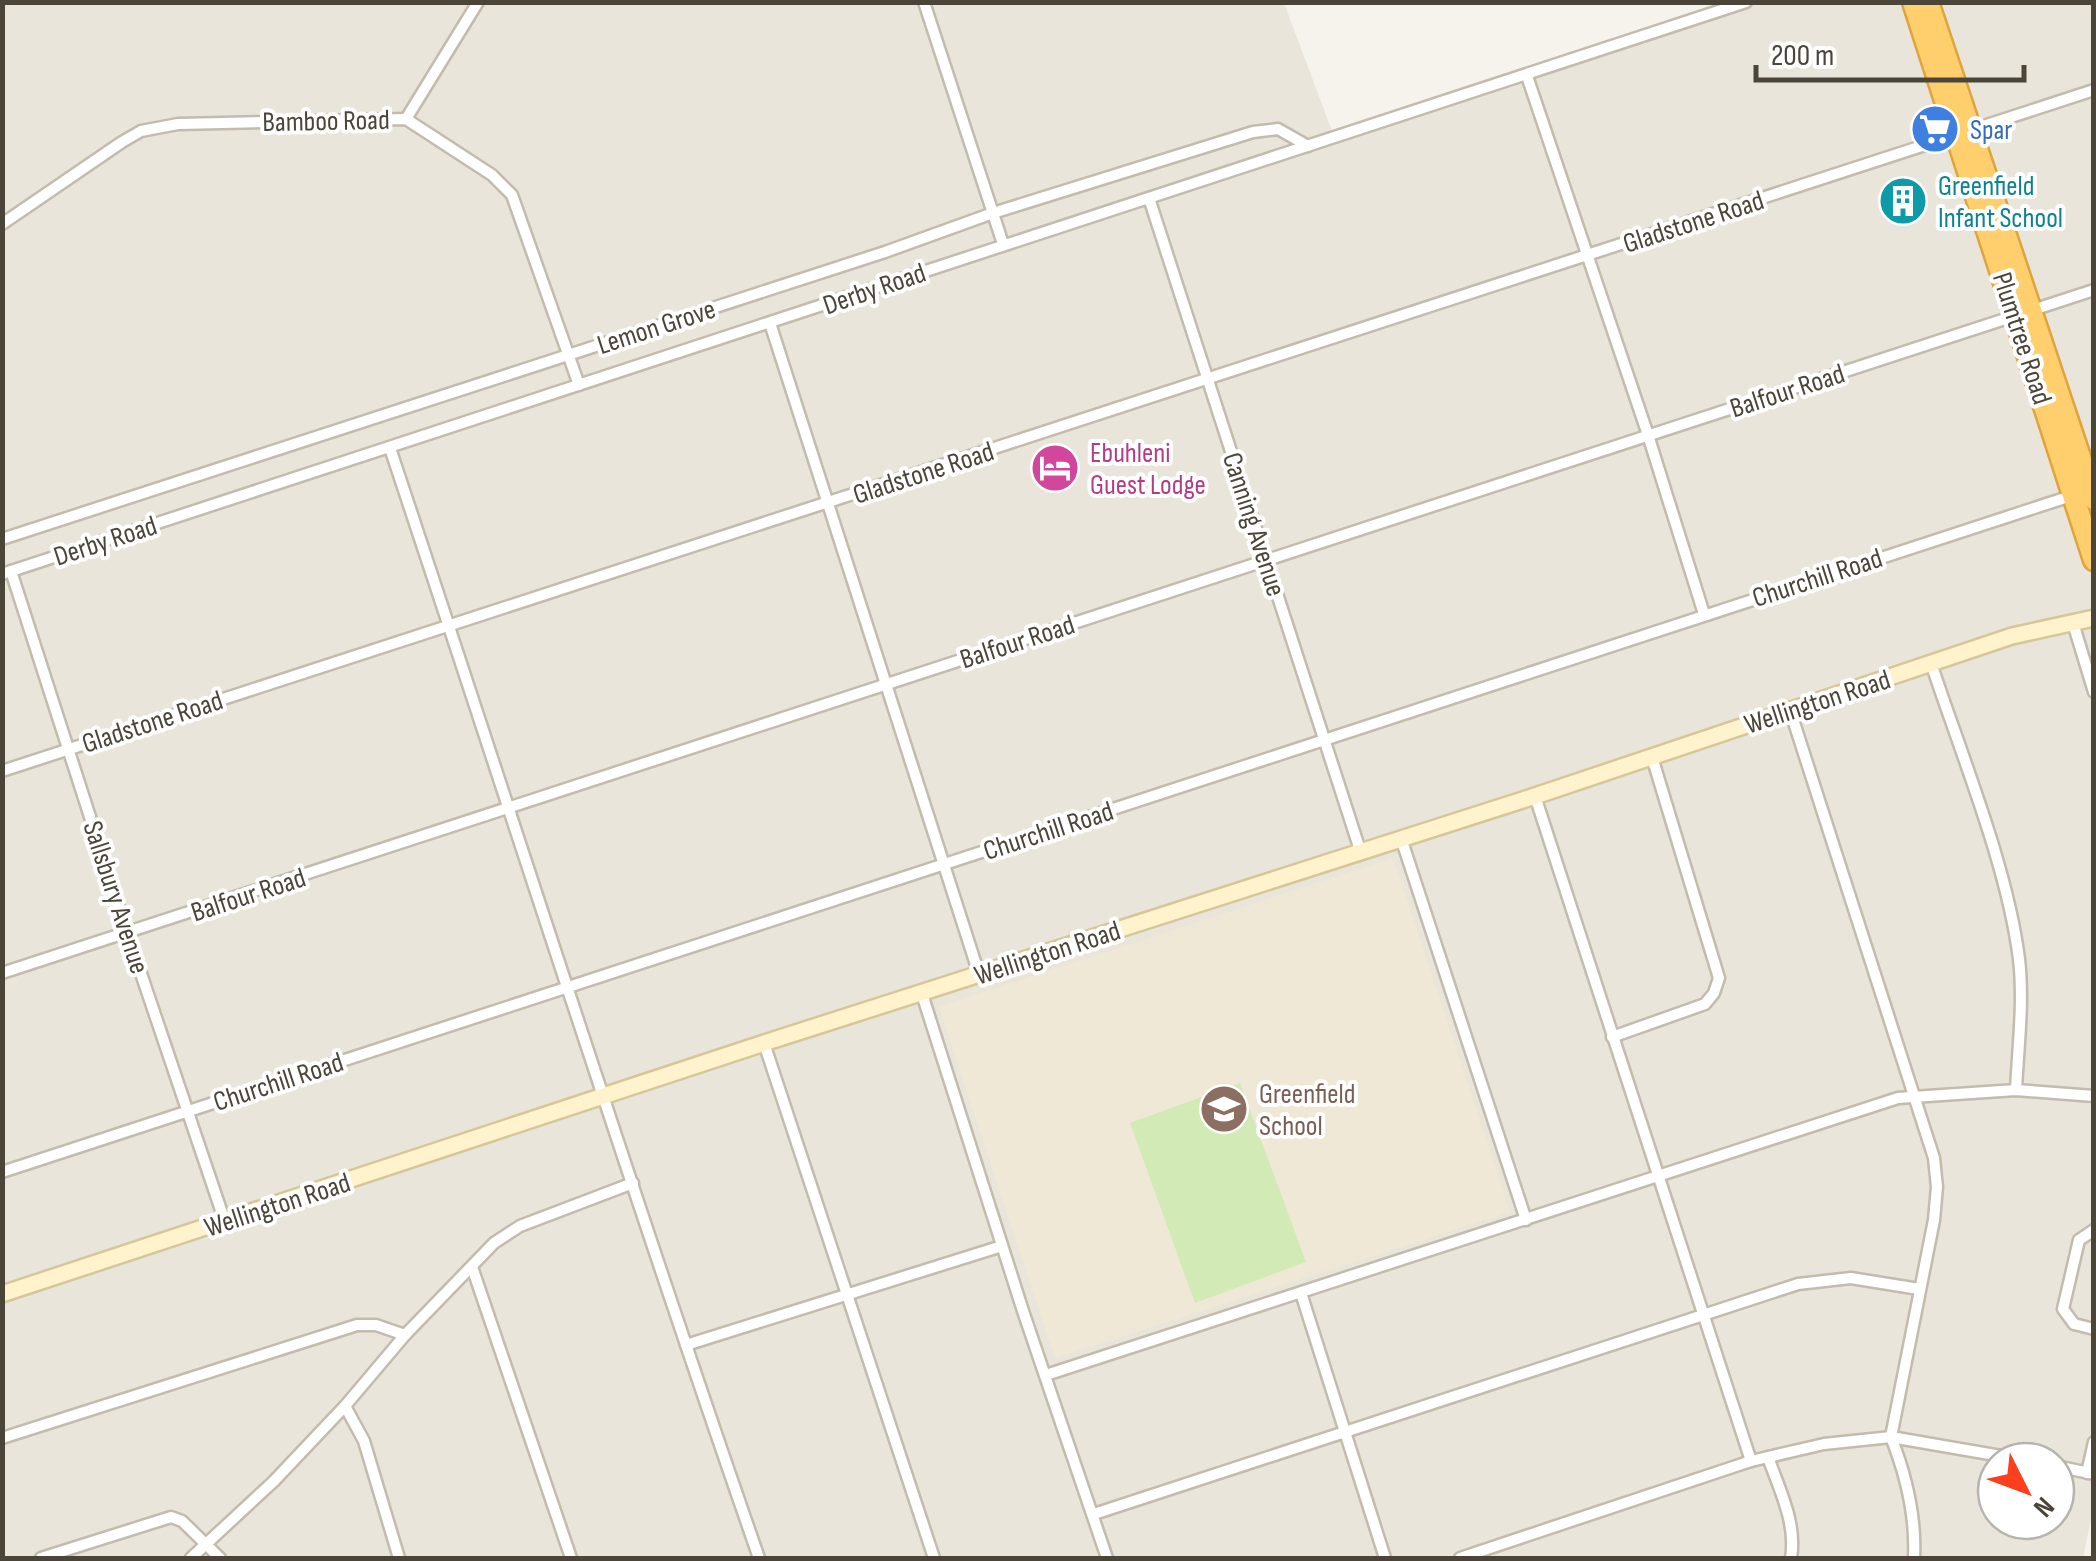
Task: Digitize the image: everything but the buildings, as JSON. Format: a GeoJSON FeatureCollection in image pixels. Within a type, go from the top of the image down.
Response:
{"type":"FeatureCollection","features":[{"type":"Feature","properties":{"kind":"highway","name":"Plumtree Road"},"geometry":{"type":"LineString","coordinates":[[1914,2],[1964,133],[2088,493],[2094,560]]}},
{"type":"Feature","properties":{"kind":"highway","name":"Plumtree Road"},"geometry":{"type":"LineString","coordinates":[[1928,2],[1964,133]]}},
{"type":"Feature","properties":{"kind":"main road","name":"Wellington Road"},"geometry":{"type":"LineString","coordinates":[[2,1294],[764,1043],[1535,796],[2012,636],[2094,618]]}},
{"type":"Feature","properties":{"kind":"street"},"geometry":{"type":"LineString","coordinates":[[406,119],[478,2]]}},
{"type":"Feature","properties":{"kind":"street"},"geometry":{"type":"LineString","coordinates":[[924,2],[1003,244]]}},
{"type":"Feature","properties":{"kind":"street","name":"Derby Road"},"geometry":{"type":"LineString","coordinates":[[7,572],[1746,2]]}},
{"type":"Feature","properties":{"kind":"street"},"geometry":{"type":"LineString","coordinates":[[1527,76],[1648,434],[1704,614]]}},
{"type":"Feature","properties":{"kind":"street","name":"Gladstone Road"},"geometry":{"type":"LineString","coordinates":[[2,771],[2094,90]]}},
{"type":"Feature","properties":{"kind":"street","name":"Bamboo Road"},"geometry":{"type":"LineString","coordinates":[[2,224],[141,131],[195,123],[406,119],[492,174],[512,195],[579,385]]}},
{"type":"Feature","properties":{"kind":"street","name":"Lemon Grove"},"geometry":{"type":"LineString","coordinates":[[2,538],[993,213],[1267,129],[1286,132],[1308,146]]}},
{"type":"Feature","properties":{"kind":"street","name":"Canning Avenue"},"geometry":{"type":"LineString","coordinates":[[1149,198],[1360,850]]}},
{"type":"Feature","properties":{"kind":"street","name":"Balfour Road"},"geometry":{"type":"LineString","coordinates":[[2,973],[2094,290]]}},
{"type":"Feature","properties":{"kind":"street"},"geometry":{"type":"LineString","coordinates":[[770,323],[980,974]]}},
{"type":"Feature","properties":{"kind":"street"},"geometry":{"type":"LineString","coordinates":[[390,448],[510,806],[602,1098],[759,1558]]}},
{"type":"Feature","properties":{"kind":"street","name":"Churchill Road"},"geometry":{"type":"LineString","coordinates":[[2,1172],[1704,614],[2088,493]]}},
{"type":"Feature","properties":{"kind":"street","name":"Sallsbury Avenue"},"geometry":{"type":"LineString","coordinates":[[7,572],[224,1222]]}},
{"type":"Feature","properties":{"kind":"street"},"geometry":{"type":"LineString","coordinates":[[2073,623],[2094,692]]}},
{"type":"Feature","properties":{"kind":"street"},"geometry":{"type":"LineString","coordinates":[[1931,664],[2000,875],[2017,947],[2020,981],[2016,1090]]}},
{"type":"Feature","properties":{"kind":"street"},"geometry":{"type":"LineString","coordinates":[[1790,710],[1934,1158],[1934,1220],[1891,1438],[1911,1510],[1914,1558]]}},
{"type":"Feature","properties":{"kind":"street"},"geometry":{"type":"LineString","coordinates":[[1612,1037],[1705,1004],[1719,978],[1652,756]]}},
{"type":"Feature","properties":{"kind":"street"},"geometry":{"type":"LineString","coordinates":[[1535,796],[1751,1461]]}},
{"type":"Feature","properties":{"kind":"street"},"geometry":{"type":"LineString","coordinates":[[1401,838],[1526,1220]]}},
{"type":"Feature","properties":{"kind":"street"},"geometry":{"type":"LineString","coordinates":[[922,994],[1106,1558]]}},
{"type":"Feature","properties":{"kind":"street"},"geometry":{"type":"LineString","coordinates":[[764,1043],[934,1558]]}},
{"type":"Feature","properties":{"kind":"street"},"geometry":{"type":"LineString","coordinates":[[1046,1376],[1913,1095],[2016,1090],[2094,1096]]}},
{"type":"Feature","properties":{"kind":"street"},"geometry":{"type":"LineString","coordinates":[[192,1558],[346,1406],[405,1335],[494,1243],[520,1226],[633,1183]]}},
{"type":"Feature","properties":{"kind":"street"},"geometry":{"type":"LineString","coordinates":[[2094,1230],[2078,1240],[2063,1309],[2074,1324],[2094,1329]]}},
{"type":"Feature","properties":{"kind":"street"},"geometry":{"type":"LineString","coordinates":[[686,1345],[1002,1246]]}},
{"type":"Feature","properties":{"kind":"street"},"geometry":{"type":"LineString","coordinates":[[472,1267],[570,1558]]}},
{"type":"Feature","properties":{"kind":"street"},"geometry":{"type":"LineString","coordinates":[[1094,1514],[1798,1284],[1828,1279],[1872,1280],[1919,1289]]}},
{"type":"Feature","properties":{"kind":"street"},"geometry":{"type":"LineString","coordinates":[[1301,1293],[1385,1558]]}},
{"type":"Feature","properties":{"kind":"street"},"geometry":{"type":"LineString","coordinates":[[2,1438],[357,1325],[376,1325],[405,1335]]}},
{"type":"Feature","properties":{"kind":"street"},"geometry":{"type":"LineString","coordinates":[[346,1406],[364,1441],[399,1558]]}},
{"type":"Feature","properties":{"kind":"street"},"geometry":{"type":"LineString","coordinates":[[1464,1558],[1751,1461],[1824,1444],[1891,1438],[1976,1452]]}},
{"type":"Feature","properties":{"kind":"street"},"geometry":{"type":"LineString","coordinates":[[2090,1474],[2094,1442]]}},
{"type":"Feature","properties":{"kind":"street"},"geometry":{"type":"LineString","coordinates":[[1768,1456],[1788,1514],[1792,1534],[1790,1558]]}},
{"type":"Feature","properties":{"kind":"street"},"geometry":{"type":"LineString","coordinates":[[41,1558],[171,1517],[182,1521],[220,1558]]}},
{"type":"Feature","properties":{"kind":"shaded area"},"geometry":{"type":"Polygon","coordinates":[[[3,3],[1284,3],[1335,139],[1754,3],[2093,3],[2094,1504],[2083,1558],[3,1558],[3,3]]]}},
{"type":"Feature","properties":{"kind":"shaded area","name":"Greenfield School"},"geometry":{"type":"Polygon","coordinates":[[[1393,858],[1510,1212],[1055,1358],[939,1007],[1393,858]]]}},
{"type":"Feature","properties":{"kind":"green space"},"geometry":{"type":"Polygon","coordinates":[[[1240,1083],[1306,1262],[1195,1303],[1130,1123],[1240,1083]]]}},
{"type":"Feature","properties":{"kind":"place","name":"Spar"},"geometry":{"type":"Point","coordinates":[1935,129]}},
{"type":"Feature","properties":{"kind":"place","name":"Greenfield Infant School"},"geometry":{"type":"Point","coordinates":[1903,201]}},
{"type":"Feature","properties":{"kind":"place","name":"Ebuhleni Guest Lodge"},"geometry":{"type":"Point","coordinates":[1055,468]}},
{"type":"Feature","properties":{"kind":"place","name":"Greenfield School"},"geometry":{"type":"Point","coordinates":[1224,1109]}}]}
